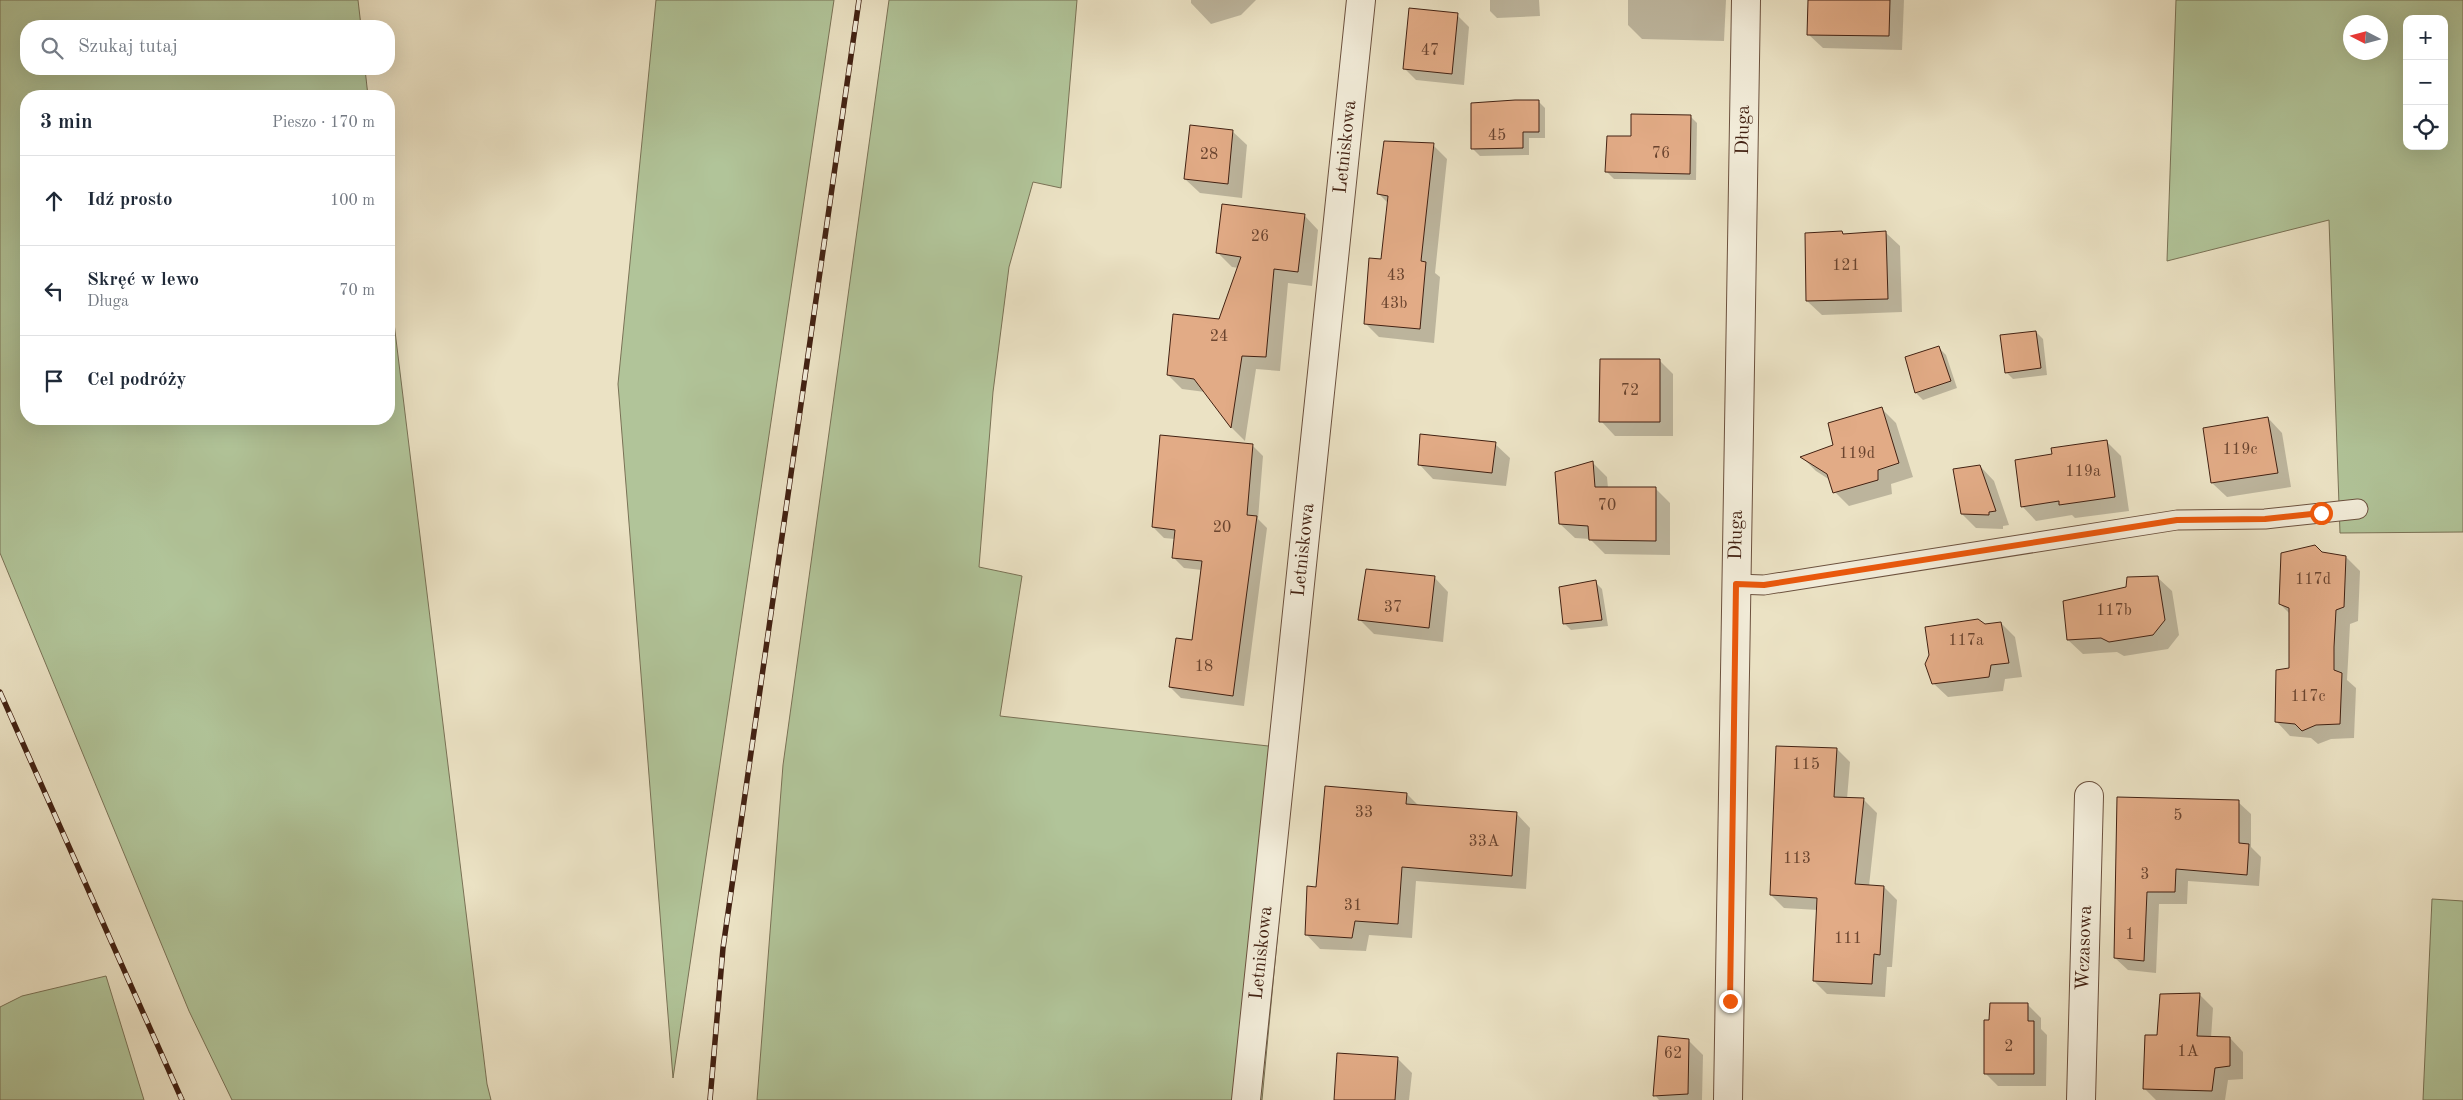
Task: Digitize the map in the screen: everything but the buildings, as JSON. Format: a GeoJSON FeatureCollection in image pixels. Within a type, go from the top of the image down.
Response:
{"type":"FeatureCollection","features":[{"type":"Feature","properties":{"kind":"street","name":"Letniskowa"},"geometry":{"type":"LineString","coordinates":[[1246,1100],[1362,0]]}},
{"type":"Feature","properties":{"kind":"street","name":"Długa"},"geometry":{"type":"LineString","coordinates":[[1728,1100],[1746,0]]}},
{"type":"Feature","properties":{"kind":"street","name":"Wczasowa"},"geometry":{"type":"LineString","coordinates":[[2081,1100],[2089,796]]}},
{"type":"Feature","properties":{"kind":"lane"},"geometry":{"type":"LineString","coordinates":[[1736,584],[1764,585],[2177,520],[2265,519],[2358,509]]}},
{"type":"Feature","properties":{"kind":"green space"},"geometry":{"type":"Polygon","coordinates":[[[0,0],[358,0],[360,20],[20,20],[20,75],[366,75],[367,90],[20,90],[20,425],[395,425],[395,331],[487,1084],[491,1100],[232,1100],[189,1011],[0,553],[0,0]]]}},
{"type":"Feature","properties":{"kind":"green space"},"geometry":{"type":"Polygon","coordinates":[[[656,0],[834,0],[673,1078],[618,384],[656,0]]]}},
{"type":"Feature","properties":{"kind":"green space"},"geometry":{"type":"Polygon","coordinates":[[[889,0],[1077,0],[1061,188],[1033,182],[1009,267],[993,392],[979,567],[1022,576],[1000,716],[1295,749],[1262,1100],[757,1100],[783,765],[889,0]]]}},
{"type":"Feature","properties":{"kind":"green space"},"geometry":{"type":"Polygon","coordinates":[[[2176,0],[2463,0],[2463,532],[2340,533],[2329,220],[2167,261],[2176,0]]]}},
{"type":"Feature","properties":{"kind":"green space"},"geometry":{"type":"Polygon","coordinates":[[[2432,899],[2463,901],[2463,1100],[2423,1100],[2432,899]]]}},
{"type":"Feature","properties":{"kind":"green space"},"geometry":{"type":"Polygon","coordinates":[[[106,976],[144,1100],[0,1100],[0,1007],[22,996],[106,976]]]}},
{"type":"Feature","properties":{"kind":"railway"},"geometry":{"type":"LineString","coordinates":[[710,1100],[723,948],[859,0]]}},
{"type":"Feature","properties":{"kind":"railway"},"geometry":{"type":"LineString","coordinates":[[0,692],[182,1100]]}},
{"type":"Feature","properties":{"kind":"route"},"geometry":{"type":"LineString","coordinates":[[1730,1001],[1736,584],[1764,585],[2177,520],[2265,519],[2321,513]]}}]}
